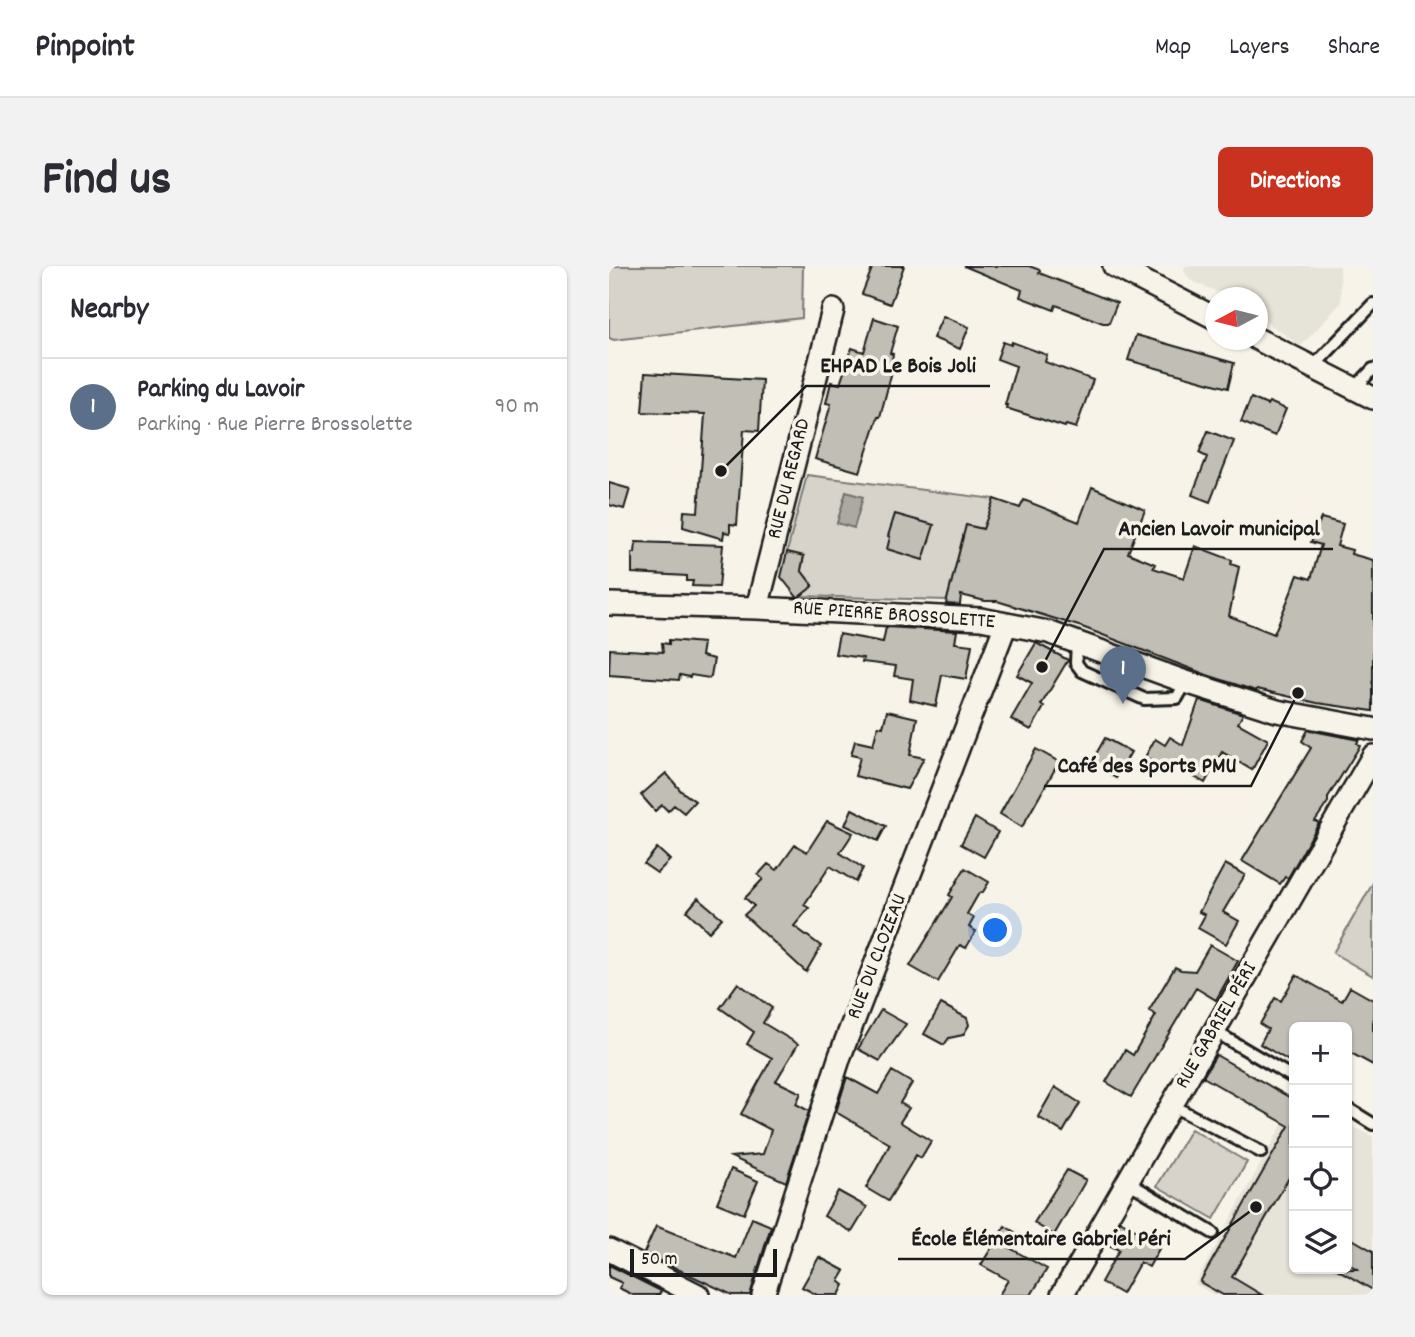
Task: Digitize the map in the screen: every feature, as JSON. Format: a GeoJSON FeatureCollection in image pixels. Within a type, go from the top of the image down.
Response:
{"type":"FeatureCollection","features":[{"type":"Feature","properties":{"kind":"street"},"geometry":{"type":"LineString","coordinates":[[1114,266],[1205,312]]}},
{"type":"Feature","properties":{"kind":"street","name":"RUE DU REGARD"},"geometry":{"type":"LineString","coordinates":[[757,608],[833,310]]}},
{"type":"Feature","properties":{"kind":"street"},"geometry":{"type":"LineString","coordinates":[[1268,344],[1363,394]]}},
{"type":"Feature","properties":{"kind":"street","name":"RUE PIERRE BROSSOLETTE"},"geometry":{"type":"LineString","coordinates":[[609,604],[981,619],[1048,632],[1077,641],[1186,682],[1277,711],[1373,729]]}},
{"type":"Feature","properties":{"kind":"street","name":"RUE DU CLOZEAU"},"geometry":{"type":"LineString","coordinates":[[763,1295],[840,1056],[1006,624]]}},
{"type":"Feature","properties":{"kind":"street","name":"RUE GABRIEL PÉRI"},"geometry":{"type":"LineString","coordinates":[[1062,1295],[1373,756]]}},
{"type":"Feature","properties":{"kind":"street"},"geometry":{"type":"LineString","coordinates":[[609,1250],[698,1295]]}},
{"type":"Feature","properties":{"kind":"lane"},"geometry":{"type":"LineString","coordinates":[[1313,367],[1373,304]]}},
{"type":"Feature","properties":{"kind":"lane"},"geometry":{"type":"LineString","coordinates":[[1363,394],[1373,369]]}},
{"type":"Feature","properties":{"kind":"lane"},"geometry":{"type":"LineString","coordinates":[[1077,641],[1076,663],[1082,670],[1144,699],[1177,698],[1186,682]]}},
{"type":"Feature","properties":{"kind":"lane"},"geometry":{"type":"LineString","coordinates":[[1214,1031],[1289,1074]]}},
{"type":"Feature","properties":{"kind":"lane"},"geometry":{"type":"LineString","coordinates":[[1171,1105],[1261,1152]]}},
{"type":"Feature","properties":{"kind":"lane"},"geometry":{"type":"LineString","coordinates":[[1352,1111],[1373,1124]]}},
{"type":"Feature","properties":{"kind":"lane"},"geometry":{"type":"LineString","coordinates":[[1126,1181],[1213,1233]]}},
{"type":"Feature","properties":{"kind":"shaded area"},"geometry":{"type":"Polygon","coordinates":[[[609,266],[803,266],[802,318],[614,340],[609,338],[609,266]]]}},
{"type":"Feature","properties":{"kind":"shaded area"},"geometry":{"type":"Polygon","coordinates":[[[1185,266],[1340,266],[1341,303],[1301,346],[1268,323],[1268,287],[1206,287],[1190,280],[1184,271],[1185,266]]]}},
{"type":"Feature","properties":{"kind":"shaded area"},"geometry":{"type":"Polygon","coordinates":[[[807,475],[994,499],[984,529],[966,526],[947,600],[800,596],[813,585],[801,570],[804,556],[787,552],[807,475]]]}},
{"type":"Feature","properties":{"kind":"shaded area"},"geometry":{"type":"Polygon","coordinates":[[[846,492],[863,497],[854,528],[837,523],[846,492]]]}},
{"type":"Feature","properties":{"kind":"shaded area"},"geometry":{"type":"Polygon","coordinates":[[[1373,883],[1373,976],[1333,953],[1373,883]]]}},
{"type":"Feature","properties":{"kind":"shaded area"},"geometry":{"type":"Polygon","coordinates":[[[1289,1112],[1289,1274],[1352,1274],[1352,1126],[1373,1137],[1373,1295],[1214,1295],[1195,1284],[1289,1112]]]}},
{"type":"Feature","properties":{"kind":"shaded area"},"geometry":{"type":"Polygon","coordinates":[[[1191,1129],[1247,1162],[1214,1219],[1157,1186],[1191,1129]]]}},
{"type":"Feature","properties":{"kind":"building"},"geometry":{"type":"Polygon","coordinates":[[[873,266],[904,266],[890,304],[862,294],[873,266]]]}},
{"type":"Feature","properties":{"kind":"building"},"geometry":{"type":"Polygon","coordinates":[[[964,266],[1029,266],[1040,270],[1039,273],[1117,303],[1109,323],[1103,323],[1056,305],[1054,310],[1020,297],[1022,290],[964,266]]]}},
{"type":"Feature","properties":{"kind":"building"},"geometry":{"type":"Polygon","coordinates":[[[943,316],[969,327],[960,349],[933,338],[943,316]]]}},
{"type":"Feature","properties":{"kind":"building"},"geometry":{"type":"Polygon","coordinates":[[[874,318],[898,326],[890,353],[893,354],[894,361],[891,375],[880,417],[860,472],[815,459],[831,404],[826,403],[831,382],[840,384],[852,348],[864,352],[874,318]]]}},
{"type":"Feature","properties":{"kind":"building"},"geometry":{"type":"Polygon","coordinates":[[[1136,335],[1234,363],[1228,388],[1128,360],[1136,335]]]}},
{"type":"Feature","properties":{"kind":"building"},"geometry":{"type":"Polygon","coordinates":[[[1003,342],[1011,345],[1012,342],[1047,355],[1045,362],[1093,380],[1076,428],[1006,408],[1016,366],[997,359],[1003,342]]]}},
{"type":"Feature","properties":{"kind":"building"},"geometry":{"type":"Polygon","coordinates":[[[645,373],[762,380],[759,431],[744,430],[737,525],[730,524],[730,533],[724,532],[723,539],[683,527],[684,511],[698,512],[705,414],[642,412],[645,373]]]}},
{"type":"Feature","properties":{"kind":"building"},"geometry":{"type":"Polygon","coordinates":[[[1251,398],[1286,409],[1275,436],[1241,422],[1251,398]]]}},
{"type":"Feature","properties":{"kind":"building"},"geometry":{"type":"Polygon","coordinates":[[[1208,431],[1234,441],[1210,502],[1192,495],[1207,457],[1199,453],[1208,431]]]}},
{"type":"Feature","properties":{"kind":"building"},"geometry":{"type":"Polygon","coordinates":[[[609,483],[630,489],[624,509],[609,505],[609,483]]]}},
{"type":"Feature","properties":{"kind":"building"},"geometry":{"type":"Polygon","coordinates":[[[1092,487],[1145,510],[1128,553],[1155,564],[1153,568],[1184,578],[1195,546],[1232,560],[1231,564],[1239,567],[1229,616],[1274,634],[1298,575],[1311,579],[1321,545],[1311,542],[1321,518],[1343,524],[1337,546],[1352,550],[1351,554],[1373,560],[1373,711],[1317,703],[1257,689],[1256,691],[1082,627],[997,601],[961,595],[960,605],[946,604],[966,525],[983,529],[994,499],[1020,508],[1024,500],[1079,522],[1092,487]]]}},
{"type":"Feature","properties":{"kind":"building"},"geometry":{"type":"Polygon","coordinates":[[[895,514],[934,525],[923,560],[887,549],[895,514]]]}},
{"type":"Feature","properties":{"kind":"building"},"geometry":{"type":"Polygon","coordinates":[[[636,542],[723,545],[719,587],[692,586],[693,581],[687,581],[687,576],[632,573],[632,553],[635,553],[636,542]]]}},
{"type":"Feature","properties":{"kind":"building"},"geometry":{"type":"Polygon","coordinates":[[[787,552],[804,556],[801,570],[813,586],[799,597],[781,577],[787,552]]]}},
{"type":"Feature","properties":{"kind":"building"},"geometry":{"type":"Polygon","coordinates":[[[886,627],[957,631],[955,643],[972,645],[966,679],[942,675],[936,706],[910,700],[913,679],[894,676],[896,666],[862,662],[863,658],[835,654],[839,634],[883,642],[886,627]]]}},
{"type":"Feature","properties":{"kind":"building"},"geometry":{"type":"Polygon","coordinates":[[[669,640],[703,643],[701,656],[714,659],[711,676],[680,675],[679,680],[609,675],[610,649],[663,652],[662,643],[669,644],[669,640]]]}},
{"type":"Feature","properties":{"kind":"building"},"geometry":{"type":"Polygon","coordinates":[[[1036,643],[1068,660],[1041,705],[1044,707],[1031,730],[1011,719],[1032,683],[1017,675],[1036,643]]]}},
{"type":"Feature","properties":{"kind":"building"},"geometry":{"type":"Polygon","coordinates":[[[1199,700],[1243,714],[1238,723],[1268,740],[1252,770],[1222,752],[1205,783],[1173,765],[1170,771],[1145,757],[1155,739],[1165,745],[1170,737],[1183,745],[1199,700]]]}},
{"type":"Feature","properties":{"kind":"building"},"geometry":{"type":"Polygon","coordinates":[[[887,711],[917,718],[910,755],[924,758],[907,789],[855,776],[860,757],[851,755],[855,741],[873,745],[878,726],[883,727],[887,711]]]}},
{"type":"Feature","properties":{"kind":"building"},"geometry":{"type":"Polygon","coordinates":[[[1308,730],[1359,740],[1357,743],[1360,746],[1328,797],[1328,802],[1315,821],[1319,823],[1288,878],[1285,877],[1280,884],[1242,861],[1311,748],[1302,741],[1308,730]]]}},
{"type":"Feature","properties":{"kind":"building"},"geometry":{"type":"Polygon","coordinates":[[[1105,738],[1131,752],[1116,778],[1091,763],[1105,738]]]}},
{"type":"Feature","properties":{"kind":"building"},"geometry":{"type":"Polygon","coordinates":[[[1036,749],[1059,762],[1022,827],[1000,814],[1036,749]]]}},
{"type":"Feature","properties":{"kind":"building"},"geometry":{"type":"Polygon","coordinates":[[[666,773],[681,791],[695,801],[684,813],[674,805],[668,811],[662,805],[655,811],[641,795],[666,773]]]}},
{"type":"Feature","properties":{"kind":"building"},"geometry":{"type":"Polygon","coordinates":[[[852,809],[886,826],[878,841],[845,825],[852,809]]]}},
{"type":"Feature","properties":{"kind":"building"},"geometry":{"type":"Polygon","coordinates":[[[975,818],[998,832],[984,857],[961,844],[975,818]]]}},
{"type":"Feature","properties":{"kind":"building"},"geometry":{"type":"Polygon","coordinates":[[[827,821],[853,833],[840,853],[863,868],[856,882],[830,866],[804,905],[809,908],[794,926],[821,946],[806,972],[744,915],[754,906],[745,898],[763,879],[758,875],[768,864],[777,870],[795,845],[807,852],[827,821]]]}},
{"type":"Feature","properties":{"kind":"building"},"geometry":{"type":"Polygon","coordinates":[[[657,848],[670,860],[657,873],[644,864],[657,848]]]}},
{"type":"Feature","properties":{"kind":"building"},"geometry":{"type":"Polygon","coordinates":[[[1225,864],[1245,875],[1223,912],[1239,921],[1226,944],[1198,928],[1205,915],[1199,912],[1225,864]]]}},
{"type":"Feature","properties":{"kind":"building"},"geometry":{"type":"Polygon","coordinates":[[[965,868],[989,882],[967,914],[974,918],[969,927],[976,931],[966,948],[960,945],[938,982],[910,966],[952,897],[949,895],[965,868]]]}},
{"type":"Feature","properties":{"kind":"building"},"geometry":{"type":"Polygon","coordinates":[[[698,898],[722,918],[709,932],[687,911],[698,898]]]}},
{"type":"Feature","properties":{"kind":"building"},"geometry":{"type":"Polygon","coordinates":[[[1210,945],[1238,961],[1216,1000],[1196,988],[1131,1097],[1106,1082],[1125,1050],[1133,1055],[1156,1015],[1149,1011],[1175,967],[1195,971],[1210,945]]]}},
{"type":"Feature","properties":{"kind":"building"},"geometry":{"type":"Polygon","coordinates":[[[1296,975],[1342,1001],[1350,987],[1373,1000],[1373,1065],[1352,1054],[1352,1022],[1289,1022],[1289,1061],[1260,1044],[1268,1029],[1260,1024],[1275,998],[1281,1001],[1296,975]]]}},
{"type":"Feature","properties":{"kind":"building"},"geometry":{"type":"Polygon","coordinates":[[[738,983],[772,1008],[763,1023],[798,1044],[776,1081],[801,1093],[796,1104],[809,1111],[786,1182],[731,1157],[763,1154],[771,1130],[741,1114],[772,1058],[747,1044],[754,1032],[720,1008],[738,983]]]}},
{"type":"Feature","properties":{"kind":"building"},"geometry":{"type":"Polygon","coordinates":[[[941,1004],[967,1018],[969,1025],[963,1035],[949,1038],[944,1045],[924,1034],[941,1004]]]}},
{"type":"Feature","properties":{"kind":"building"},"geometry":{"type":"Polygon","coordinates":[[[881,1010],[906,1024],[880,1061],[858,1049],[881,1010]]]}},
{"type":"Feature","properties":{"kind":"building"},"geometry":{"type":"Polygon","coordinates":[[[1216,1055],[1289,1097],[1289,1126],[1203,1077],[1216,1055]]]}},
{"type":"Feature","properties":{"kind":"building"},"geometry":{"type":"Polygon","coordinates":[[[892,1071],[912,1083],[900,1103],[909,1108],[900,1122],[931,1141],[921,1158],[916,1155],[888,1201],[866,1188],[890,1144],[836,1112],[847,1077],[878,1094],[892,1071]]]}},
{"type":"Feature","properties":{"kind":"building"},"geometry":{"type":"Polygon","coordinates":[[[1055,1087],[1080,1103],[1063,1132],[1038,1117],[1055,1087]]]}},
{"type":"Feature","properties":{"kind":"building"},"geometry":{"type":"Polygon","coordinates":[[[1289,1126],[1289,1178],[1232,1277],[1262,1295],[1223,1295],[1200,1282],[1289,1126]]]}},
{"type":"Feature","properties":{"kind":"building"},"geometry":{"type":"Polygon","coordinates":[[[731,1169],[758,1181],[744,1214],[717,1203],[731,1169]]]}},
{"type":"Feature","properties":{"kind":"building"},"geometry":{"type":"Polygon","coordinates":[[[1067,1170],[1086,1180],[1054,1235],[1034,1223],[1067,1170]]]}},
{"type":"Feature","properties":{"kind":"building"},"geometry":{"type":"Polygon","coordinates":[[[838,1191],[867,1207],[852,1232],[824,1216],[838,1191]]]}},
{"type":"Feature","properties":{"kind":"building"},"geometry":{"type":"Polygon","coordinates":[[[752,1218],[771,1226],[750,1295],[732,1295],[644,1253],[656,1226],[736,1258],[752,1218]]]}},
{"type":"Feature","properties":{"kind":"building"},"geometry":{"type":"Polygon","coordinates":[[[1120,1221],[1161,1245],[1149,1267],[1140,1262],[1122,1294],[1101,1282],[1119,1250],[1107,1244],[1120,1221]]]}},
{"type":"Feature","properties":{"kind":"building"},"geometry":{"type":"Polygon","coordinates":[[[1005,1226],[1018,1234],[1010,1248],[1047,1269],[1031,1295],[999,1295],[1008,1280],[981,1265],[1005,1226]]]}},
{"type":"Feature","properties":{"kind":"building"},"geometry":{"type":"Polygon","coordinates":[[[1352,1239],[1373,1251],[1373,1290],[1346,1274],[1352,1274],[1352,1269],[1357,1269],[1352,1266],[1352,1239]]]}},
{"type":"Feature","properties":{"kind":"building"},"geometry":{"type":"Polygon","coordinates":[[[819,1257],[845,1271],[839,1281],[844,1285],[839,1295],[817,1295],[802,1287],[819,1257]]]}},
{"type":"Feature","properties":{"kind":"building"},"geometry":{"type":"Polygon","coordinates":[[[609,1265],[661,1291],[659,1295],[633,1295],[619,1288],[622,1283],[609,1277],[609,1265]]]}},
{"type":"Feature","properties":{"kind":"place","name":"EHPAD Le Bois Joli"},"geometry":{"type":"Point","coordinates":[721,471]}},
{"type":"Feature","properties":{"kind":"place","name":"Ancien Lavoir municipal"},"geometry":{"type":"Point","coordinates":[1042,667]}},
{"type":"Feature","properties":{"kind":"place","name":"Café des Sports PMU"},"geometry":{"type":"Point","coordinates":[1298,693]}},
{"type":"Feature","properties":{"kind":"place","name":"Parking du Lavoir"},"geometry":{"type":"Point","coordinates":[1123,704]}},
{"type":"Feature","properties":{"kind":"place","name":"École Élémentaire Gabriel Péri"},"geometry":{"type":"Point","coordinates":[1256,1207]}}]}
